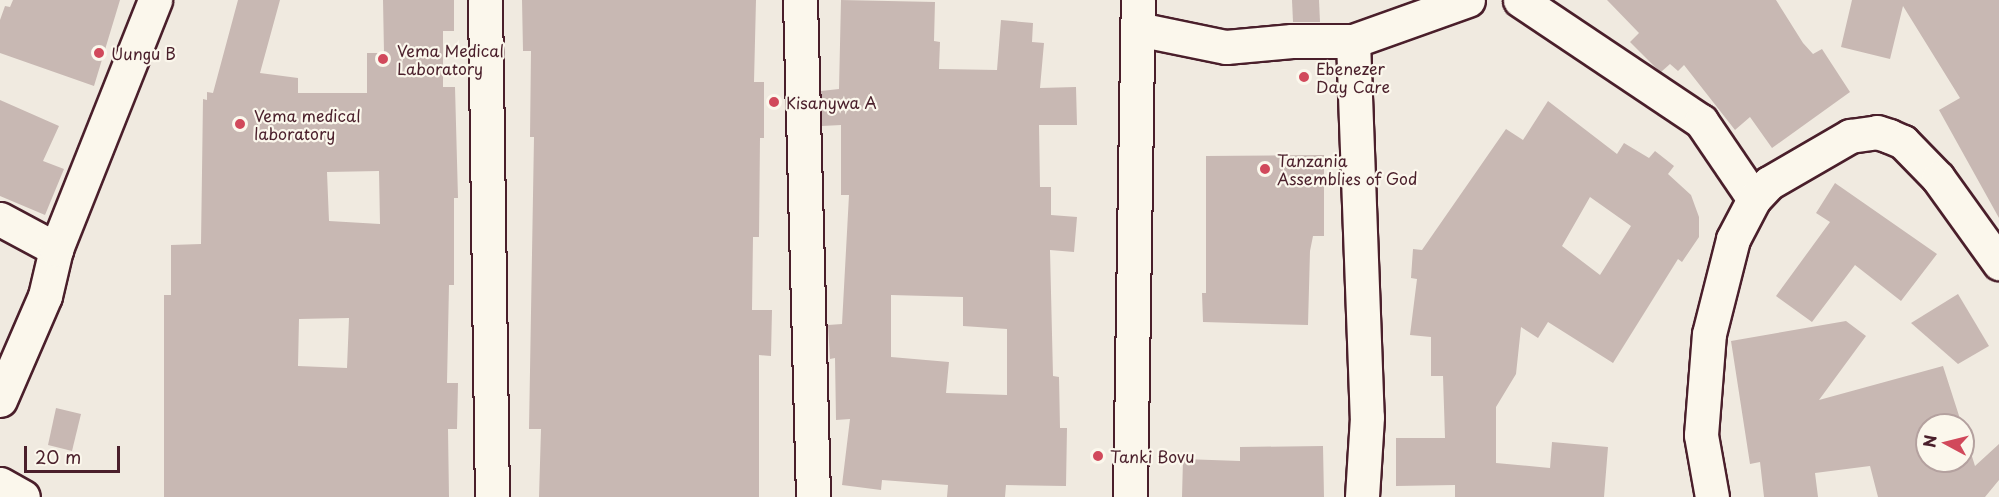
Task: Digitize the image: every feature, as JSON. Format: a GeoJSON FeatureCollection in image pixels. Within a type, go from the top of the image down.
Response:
{"type":"FeatureCollection","features":[{"type":"Feature","properties":{"kind":"street"},"geometry":{"type":"LineString","coordinates":[[0,400],[45,296],[56,249],[155,0]]}},
{"type":"Feature","properties":{"kind":"street"},"geometry":{"type":"LineString","coordinates":[[485,0],[492,497]]}},
{"type":"Feature","properties":{"kind":"street"},"geometry":{"type":"LineString","coordinates":[[800,0],[813,497]]}},
{"type":"Feature","properties":{"kind":"street"},"geometry":{"type":"LineString","coordinates":[[1130,497],[1138,14],[1226,47],[1292,40],[1353,41],[1468,0]]}},
{"type":"Feature","properties":{"kind":"street"},"geometry":{"type":"LineString","coordinates":[[1520,0],[1701,121],[1754,199]]}},
{"type":"Feature","properties":{"kind":"street"},"geometry":{"type":"LineString","coordinates":[[1353,41],[1367,417],[1362,497]]}},
{"type":"Feature","properties":{"kind":"street"},"geometry":{"type":"LineString","coordinates":[[1712,497],[1701,435],[1709,334],[1733,239],[1754,199],[1769,183],[1827,146],[1850,136],[1877,132],[1903,142],[1938,178],[1999,262]]}},
{"type":"Feature","properties":{"kind":"street"},"geometry":{"type":"LineString","coordinates":[[0,219],[56,249]]}},
{"type":"Feature","properties":{"kind":"street"},"geometry":{"type":"LineString","coordinates":[[0,484],[23,497]]}},
{"type":"Feature","properties":{"kind":"building"},"geometry":{"type":"Polygon","coordinates":[[[13,0],[120,0],[94,86],[0,53],[0,20],[5,6],[10,7],[13,0]]]}},
{"type":"Feature","properties":{"kind":"building"},"geometry":{"type":"Polygon","coordinates":[[[238,0],[280,0],[260,73],[298,78],[298,93],[367,93],[367,53],[384,53],[383,0],[454,0],[454,31],[443,31],[443,87],[455,87],[458,198],[454,198],[454,285],[449,285],[447,383],[458,383],[457,429],[448,429],[449,497],[164,497],[164,295],[171,295],[171,245],[201,244],[203,99],[207,100],[207,92],[213,93],[238,0]],[[379,171],[327,172],[329,221],[380,224],[379,171]],[[349,318],[299,319],[298,366],[347,368],[349,318]]]}},
{"type":"Feature","properties":{"kind":"building"},"geometry":{"type":"Polygon","coordinates":[[[522,0],[756,0],[754,82],[764,82],[764,138],[760,138],[759,237],[753,237],[752,310],[772,310],[771,356],[759,355],[759,497],[539,497],[541,429],[529,429],[534,137],[530,137],[531,51],[523,51],[522,0]]]}},
{"type":"Feature","properties":{"kind":"building"},"geometry":{"type":"Polygon","coordinates":[[[841,0],[935,2],[934,41],[940,42],[939,69],[997,70],[1001,20],[1033,23],[1032,42],[1044,43],[1040,88],[1076,87],[1077,125],[1039,125],[1040,187],[1051,187],[1051,215],[1077,217],[1074,252],[1050,250],[1053,376],[1059,377],[1060,428],[1067,428],[1066,486],[1006,485],[1005,497],[947,497],[948,485],[882,480],[881,490],[842,485],[850,419],[836,420],[835,358],[830,359],[828,325],[842,324],[849,195],[841,195],[841,125],[822,126],[821,91],[839,89],[841,0]],[[891,295],[891,357],[949,362],[946,393],[1007,395],[1007,329],[963,326],[963,297],[891,295]]]}},
{"type":"Feature","properties":{"kind":"building"},"geometry":{"type":"Polygon","coordinates":[[[1292,0],[1319,0],[1320,22],[1293,22],[1292,0]]]}},
{"type":"Feature","properties":{"kind":"building"},"geometry":{"type":"Polygon","coordinates":[[[1607,0],[1776,0],[1803,43],[1813,54],[1822,49],[1850,92],[1772,148],[1750,117],[1735,130],[1684,65],[1678,71],[1670,64],[1661,72],[1656,68],[1630,42],[1639,33],[1607,0]]]}},
{"type":"Feature","properties":{"kind":"building"},"geometry":{"type":"Polygon","coordinates":[[[1852,0],[1999,0],[1999,218],[1939,110],[1960,98],[1903,6],[1890,59],[1841,47],[1852,0]]]}},
{"type":"Feature","properties":{"kind":"building"},"geometry":{"type":"Polygon","coordinates":[[[0,100],[59,126],[43,161],[64,169],[45,215],[0,196],[0,100]]]}},
{"type":"Feature","properties":{"kind":"building"},"geometry":{"type":"Polygon","coordinates":[[[1548,101],[1617,154],[1624,143],[1649,158],[1655,151],[1674,166],[1668,174],[1691,195],[1699,217],[1699,237],[1682,262],[1678,259],[1613,363],[1548,322],[1538,338],[1521,327],[1516,374],[1496,407],[1496,463],[1550,468],[1552,442],[1608,447],[1604,497],[1455,497],[1455,485],[1396,486],[1396,438],[1445,438],[1443,376],[1431,376],[1431,337],[1410,335],[1417,279],[1411,278],[1413,249],[1422,250],[1506,129],[1523,140],[1548,101]],[[1590,197],[1562,246],[1600,275],[1631,226],[1590,197]]]}},
{"type":"Feature","properties":{"kind":"building"},"geometry":{"type":"Polygon","coordinates":[[[1324,155],[1324,236],[1313,236],[1310,251],[1308,325],[1203,322],[1202,293],[1206,293],[1206,156],[1324,155]]]}},
{"type":"Feature","properties":{"kind":"building"},"geometry":{"type":"Polygon","coordinates":[[[1835,183],[1937,254],[1901,301],[1855,265],[1812,322],[1776,296],[1830,222],[1816,213],[1835,183]]]}},
{"type":"Feature","properties":{"kind":"building"},"geometry":{"type":"Polygon","coordinates":[[[1958,294],[1989,346],[1958,364],[1911,323],[1958,294]]]}},
{"type":"Feature","properties":{"kind":"building"},"geometry":{"type":"Polygon","coordinates":[[[1846,321],[1866,336],[1819,400],[1943,366],[1958,413],[1915,413],[1915,473],[1975,473],[1975,466],[1999,444],[1999,480],[1985,497],[1878,497],[1870,466],[1815,473],[1818,497],[1764,497],[1760,462],[1750,464],[1731,341],[1846,321]]]}},
{"type":"Feature","properties":{"kind":"building"},"geometry":{"type":"Polygon","coordinates":[[[56,408],[81,414],[72,451],[48,445],[56,408]]]}},
{"type":"Feature","properties":{"kind":"building"},"geometry":{"type":"Polygon","coordinates":[[[1323,446],[1324,497],[1182,497],[1183,459],[1240,461],[1240,447],[1323,446]]]}},
{"type":"Feature","properties":{"kind":"place","name":"Uungu B"},"geometry":{"type":"Point","coordinates":[99,53]}},
{"type":"Feature","properties":{"kind":"place","name":"Vema Medical Laboratory"},"geometry":{"type":"Point","coordinates":[383,59]}},
{"type":"Feature","properties":{"kind":"place","name":"Ebenezer Day Care"},"geometry":{"type":"Point","coordinates":[1304,77]}},
{"type":"Feature","properties":{"kind":"place","name":"Kisanywa A"},"geometry":{"type":"Point","coordinates":[774,102]}},
{"type":"Feature","properties":{"kind":"place","name":"Vema medical laboratory"},"geometry":{"type":"Point","coordinates":[240,124]}},
{"type":"Feature","properties":{"kind":"place","name":"Tanzania Assemblies of God"},"geometry":{"type":"Point","coordinates":[1265,169]}},
{"type":"Feature","properties":{"kind":"place","name":"Tanki Bovu"},"geometry":{"type":"Point","coordinates":[1098,456]}}]}
